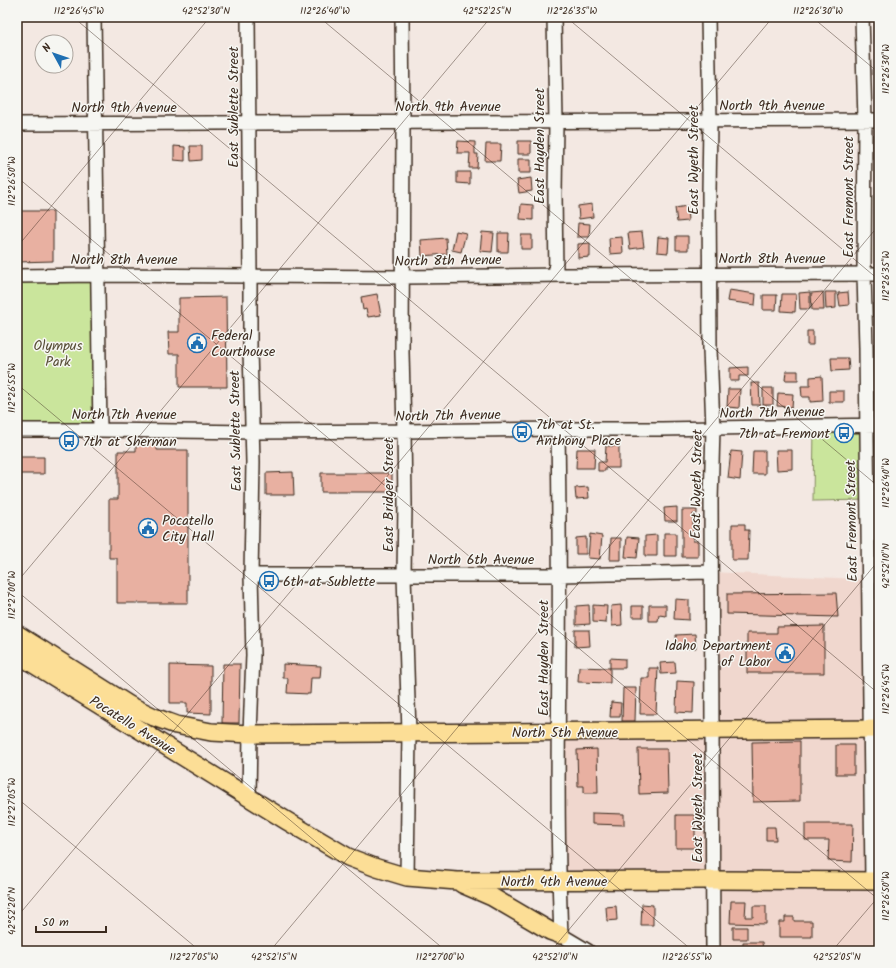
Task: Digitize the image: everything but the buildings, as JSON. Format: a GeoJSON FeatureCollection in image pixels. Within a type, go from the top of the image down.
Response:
{"type":"FeatureCollection","features":[{"type":"Feature","properties":{"kind":"main road","name":"Pocatello Avenue"},"geometry":{"type":"LineString","coordinates":[[17,634],[129,705],[154,717],[211,732],[250,734]]}},
{"type":"Feature","properties":{"kind":"main road","name":"Pocatello Avenue"},"geometry":{"type":"LineString","coordinates":[[17,654],[249,797]]}},
{"type":"Feature","properties":{"kind":"main road","name":"North 5th Avenue"},"geometry":{"type":"LineString","coordinates":[[250,734],[874,730]]}},
{"type":"Feature","properties":{"kind":"main road","name":"North 4th Avenue"},"geometry":{"type":"LineString","coordinates":[[249,797],[348,857],[407,877],[456,881],[875,881]]}},
{"type":"Feature","properties":{"kind":"main road"},"geometry":{"type":"LineString","coordinates":[[456,881],[492,896],[550,931],[561,935]]}},
{"type":"Feature","properties":{"kind":"street"},"geometry":{"type":"LineString","coordinates":[[94,17],[100,430]]}},
{"type":"Feature","properties":{"kind":"street","name":"East Sublette Street"},"geometry":{"type":"LineString","coordinates":[[248,17],[250,349],[254,462],[251,575],[253,655],[249,797]]}},
{"type":"Feature","properties":{"kind":"street","name":"East Bridger Street"},"geometry":{"type":"LineString","coordinates":[[402,17],[402,353],[405,504],[404,574],[409,733],[407,877]]}},
{"type":"Feature","properties":{"kind":"street","name":"East Hayden Street"},"geometry":{"type":"LineString","coordinates":[[554,17],[556,275]]}},
{"type":"Feature","properties":{"kind":"street","name":"East Wyeth Street"},"geometry":{"type":"LineString","coordinates":[[708,17],[710,121],[709,274],[713,428],[711,501],[713,951]]}},
{"type":"Feature","properties":{"kind":"street","name":"East Fremont Street"},"geometry":{"type":"LineString","coordinates":[[862,17],[865,120],[864,274],[866,348],[873,425],[875,881]]}},
{"type":"Feature","properties":{"kind":"street","name":"North 9th Avenue"},"geometry":{"type":"LineString","coordinates":[[17,124],[879,120]]}},
{"type":"Feature","properties":{"kind":"street","name":"North 8th Avenue"},"geometry":{"type":"LineString","coordinates":[[17,276],[98,275],[403,277],[879,274]]}},
{"type":"Feature","properties":{"kind":"street","name":"North 7th Avenue"},"geometry":{"type":"LineString","coordinates":[[17,430],[253,432],[814,427],[873,425]]}},
{"type":"Feature","properties":{"kind":"street","name":"East Hayden Street"},"geometry":{"type":"LineString","coordinates":[[558,429],[558,732],[559,881],[561,935]]}},
{"type":"Feature","properties":{"kind":"street","name":"North 6th Avenue"},"geometry":{"type":"LineString","coordinates":[[251,575],[559,575],[711,572]]}},
{"type":"Feature","properties":{"kind":"street"},"geometry":{"type":"LineString","coordinates":[[561,935],[588,951]]}},
{"type":"Feature","properties":{"kind":"shaded area"},"geometry":{"type":"Polygon","coordinates":[[[711,572],[879,580],[879,951],[713,951],[713,880],[559,881],[558,732],[712,731],[711,572]]]}},
{"type":"Feature","properties":{"kind":"green space","name":"Olympus Park"},"geometry":{"type":"Polygon","coordinates":[[[98,275],[100,430],[17,430],[17,276],[98,275]]]}},
{"type":"Feature","properties":{"kind":"green space"},"geometry":{"type":"Polygon","coordinates":[[[866,425],[868,500],[813,501],[814,427],[866,425]]]}},
{"type":"Feature","properties":{"kind":"place","name":"Federal Courthouse"},"geometry":{"type":"Point","coordinates":[197,343]}},
{"type":"Feature","properties":{"kind":"place","name":"7th at St. Anthony Place"},"geometry":{"type":"Point","coordinates":[522,432]}},
{"type":"Feature","properties":{"kind":"place","name":"7th at Fremont"},"geometry":{"type":"Point","coordinates":[844,433]}},
{"type":"Feature","properties":{"kind":"place","name":"7th at Sherman"},"geometry":{"type":"Point","coordinates":[69,441]}},
{"type":"Feature","properties":{"kind":"place","name":"Pocatello City Hall"},"geometry":{"type":"Point","coordinates":[148,528]}},
{"type":"Feature","properties":{"kind":"place","name":"6th at Sublette"},"geometry":{"type":"Point","coordinates":[269,581]}},
{"type":"Feature","properties":{"kind":"place","name":"Idaho Department of Labor"},"geometry":{"type":"Point","coordinates":[785,653]}}]}
